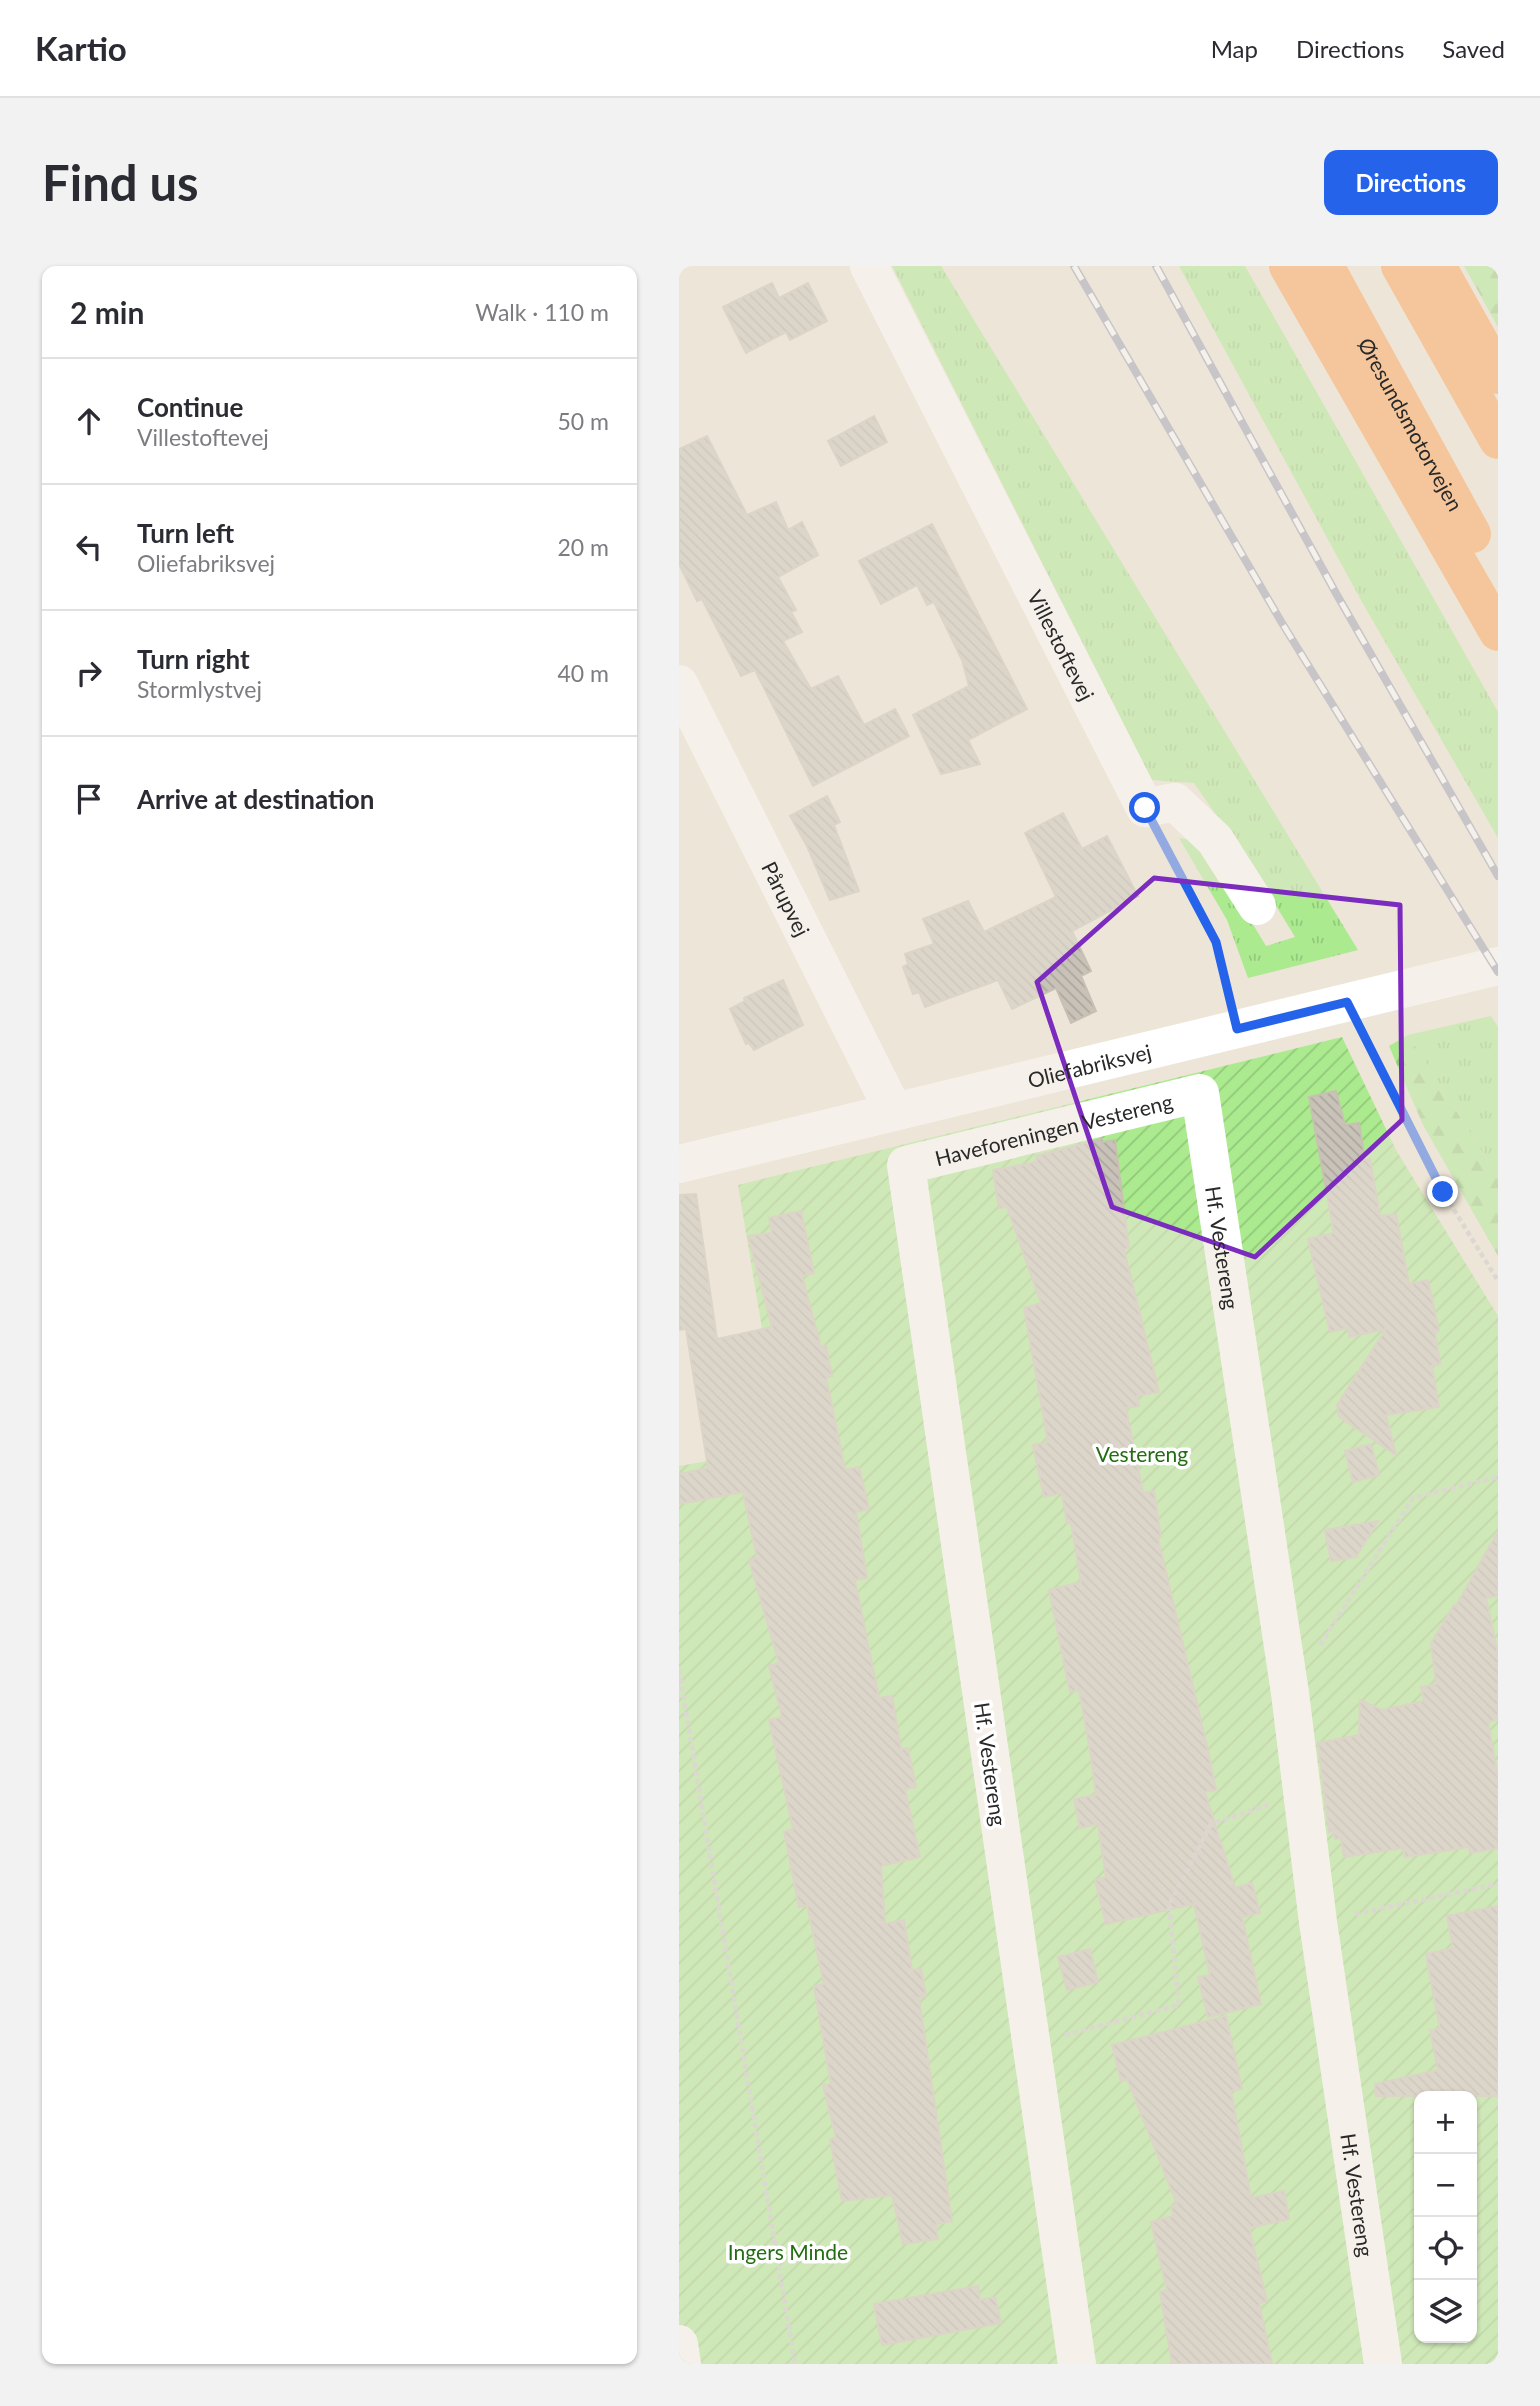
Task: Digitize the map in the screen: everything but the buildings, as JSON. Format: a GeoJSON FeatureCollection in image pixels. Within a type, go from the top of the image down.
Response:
{"type":"FeatureCollection","features":[{"type":"Feature","properties":{"kind":"highway"},"geometry":{"type":"LineString","coordinates":[[1288,266],[1498,632]]}},
{"type":"Feature","properties":{"kind":"highway","name":"Øresundsmotorvejen"},"geometry":{"type":"LineString","coordinates":[[1325,266],[1498,582]]}},
{"type":"Feature","properties":{"kind":"highway"},"geometry":{"type":"LineString","coordinates":[[1401,266],[1498,440]]}},
{"type":"Feature","properties":{"kind":"highway"},"geometry":{"type":"LineString","coordinates":[[1437,266],[1498,375]]}},
{"type":"Feature","properties":{"kind":"street","name":"Villestoftevej"},"geometry":{"type":"LineString","coordinates":[[869,266],[1145,808]]}},
{"type":"Feature","properties":{"kind":"street","name":"Pårupvej"},"geometry":{"type":"LineString","coordinates":[[679,684],[894,1112]]}},
{"type":"Feature","properties":{"kind":"street"},"geometry":{"type":"LineString","coordinates":[[1145,808],[1175,802],[1215,841],[1257,906]]}},
{"type":"Feature","properties":{"kind":"street","name":"Oliefabriksvej"},"geometry":{"type":"LineString","coordinates":[[679,1164],[1498,966]]}},
{"type":"Feature","properties":{"kind":"street","name":"Haveforeningen Vestereng"},"geometry":{"type":"LineString","coordinates":[[907,1165],[1200,1093]]}},
{"type":"Feature","properties":{"kind":"street","name":"Hf. Vestereng"},"geometry":{"type":"LineString","coordinates":[[1200,1093],[1290,1693],[1318,1922],[1383,2364]]}},
{"type":"Feature","properties":{"kind":"street","name":"Hf. Vestereng"},"geometry":{"type":"LineString","coordinates":[[907,1165],[1077,2364]]}},
{"type":"Feature","properties":{"kind":"street"},"geometry":{"type":"LineString","coordinates":[[679,2344],[682,2364]]}},
{"type":"Feature","properties":{"kind":"path"},"geometry":{"type":"LineString","coordinates":[[1145,808],[1216,942],[1237,1029]]}},
{"type":"Feature","properties":{"kind":"path"},"geometry":{"type":"LineString","coordinates":[[1360,999],[1443,1192],[1498,1281]]}},
{"type":"Feature","properties":{"kind":"path"},"geometry":{"type":"LineString","coordinates":[[1290,1693],[1413,1498],[1498,1476]]}},
{"type":"Feature","properties":{"kind":"path"},"geometry":{"type":"LineString","coordinates":[[679,1670],[795,2364]]}},
{"type":"Feature","properties":{"kind":"path"},"geometry":{"type":"LineString","coordinates":[[1031,2044],[1179,2005],[1169,1905],[1211,1824],[1303,1793]]}},
{"type":"Feature","properties":{"kind":"path"},"geometry":{"type":"LineString","coordinates":[[1318,1922],[1498,1884]]}},
{"type":"Feature","properties":{"kind":"highlighted area"},"geometry":{"type":"Polygon","coordinates":[[[1154,878],[1400,905],[1402,1120],[1255,1257],[1112,1207],[1037,982],[1154,878]]]}},
{"type":"Feature","properties":{"kind":"green space"},"geometry":{"type":"Polygon","coordinates":[[[892,266],[941,266],[1358,950],[1248,978],[1227,920],[1179,838],[1203,842],[1266,946],[1295,937],[1258,876],[1194,783],[1152,780],[892,266]]]}},
{"type":"Feature","properties":{"kind":"green space"},"geometry":{"type":"Polygon","coordinates":[[[1179,266],[1245,266],[1498,712],[1498,838],[1362,602],[1179,266]]]}},
{"type":"Feature","properties":{"kind":"green space"},"geometry":{"type":"Polygon","coordinates":[[[1464,266],[1498,266],[1498,327],[1464,266]]]}},
{"type":"Feature","properties":{"kind":"green space"},"geometry":{"type":"Polygon","coordinates":[[[1491,1016],[1498,1027],[1498,1177],[1408,1035],[1491,1016]]]}},
{"type":"Feature","properties":{"kind":"green space"},"geometry":{"type":"Polygon","coordinates":[[[1408,1035],[1498,1177],[1498,1256],[1423,1125],[1389,1046],[1408,1035]]]}},
{"type":"Feature","properties":{"kind":"green space","name":"Vestereng"},"geometry":{"type":"Polygon","coordinates":[[[1342,1037],[1396,1150],[1498,1316],[1498,2364],[679,2364],[679,1466],[782,1448],[738,1185],[1342,1037]]]}},
{"type":"Feature","properties":{"kind":"railway"},"geometry":{"type":"LineString","coordinates":[[1074,266],[1282,623],[1498,972]]}},
{"type":"Feature","properties":{"kind":"railway"},"geometry":{"type":"LineString","coordinates":[[1156,266],[1337,595],[1498,876]]}},
{"type":"Feature","properties":{"kind":"route"},"geometry":{"type":"LineString","coordinates":[[1145,808],[1216,942],[1237,1029],[1347,1002],[1443,1192]]}},
{"type":"Feature","properties":{"kind":"park label","name":"Ingers Minde"},"geometry":{"type":"Point","coordinates":[788,2251]}}]}
